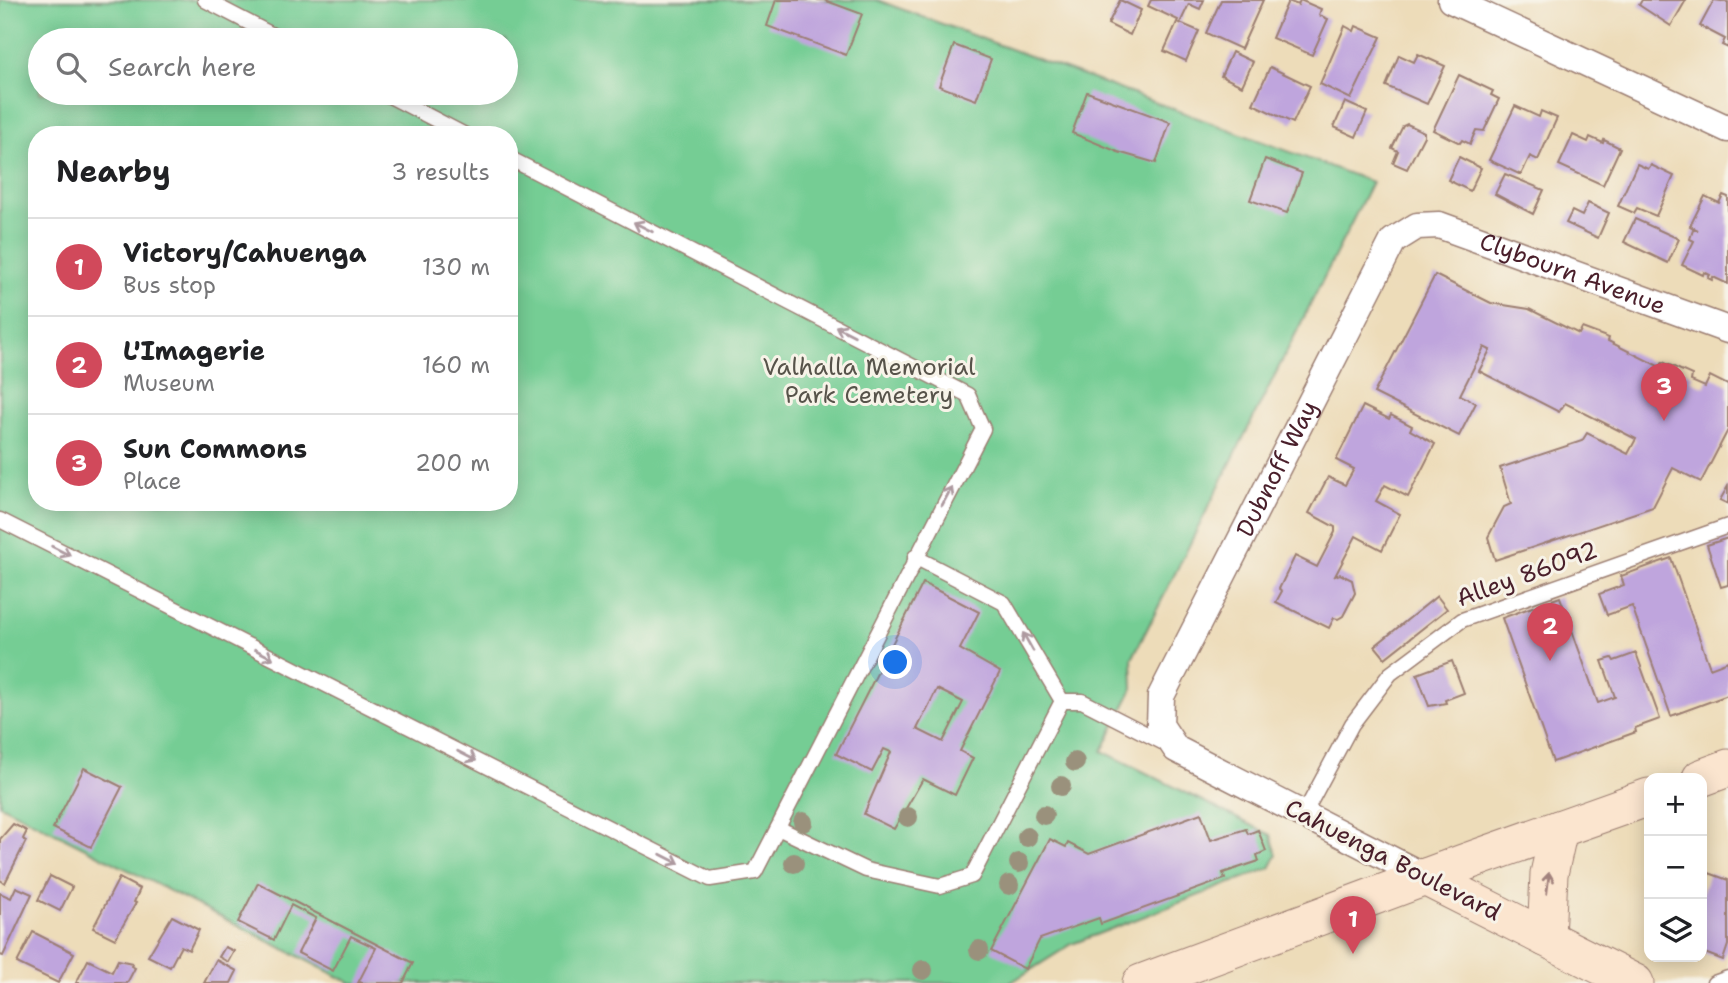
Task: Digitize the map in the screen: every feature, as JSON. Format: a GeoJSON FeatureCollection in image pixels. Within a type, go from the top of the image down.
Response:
{"type":"FeatureCollection","features":[{"type":"Feature","properties":{"kind":"main road"},"geometry":{"type":"LineString","coordinates":[[1707,776],[1728,768]]}},
{"type":"Feature","properties":{"kind":"main road"},"geometry":{"type":"LineString","coordinates":[[1142,983],[1424,877],[1644,799]]}},
{"type":"Feature","properties":{"kind":"main road"},"geometry":{"type":"LineString","coordinates":[[1546,938],[1549,874],[1559,829]]}},
{"type":"Feature","properties":{"kind":"main road","name":"Cahuenga Boulevard"},"geometry":{"type":"LineString","coordinates":[[1424,877],[1635,983]]}},
{"type":"Feature","properties":{"kind":"street"},"geometry":{"type":"LineString","coordinates":[[1451,0],[1728,129]]}},
{"type":"Feature","properties":{"kind":"street","name":"Clybourn Avenue"},"geometry":{"type":"LineString","coordinates":[[1417,226],[1439,225],[1728,330]]}},
{"type":"Feature","properties":{"kind":"street","name":"Dubnoff Way"},"geometry":{"type":"LineString","coordinates":[[1160,725],[1161,696],[1393,241],[1417,226]]}},
{"type":"Feature","properties":{"kind":"street","name":"Cahuenga Boulevard"},"geometry":{"type":"LineString","coordinates":[[1160,725],[1176,749],[1424,877]]}},
{"type":"Feature","properties":{"kind":"lane"},"geometry":{"type":"LineString","coordinates":[[205,0],[259,28]]}},
{"type":"Feature","properties":{"kind":"lane"},"geometry":{"type":"LineString","coordinates":[[407,105],[448,126]]}},
{"type":"Feature","properties":{"kind":"lane"},"geometry":{"type":"LineString","coordinates":[[0,520],[709,878],[755,872],[983,429],[968,395],[518,163]]}},
{"type":"Feature","properties":{"kind":"lane","name":"Alley 86092"},"geometry":{"type":"LineString","coordinates":[[1304,814],[1352,724],[1390,674],[1462,620],[1728,526]]}},
{"type":"Feature","properties":{"kind":"lane"},"geometry":{"type":"LineString","coordinates":[[915,557],[1004,603],[1062,701]]}},
{"type":"Feature","properties":{"kind":"lane"},"geometry":{"type":"LineString","coordinates":[[778,828],[866,870],[940,886],[972,876],[1062,701]]}},
{"type":"Feature","properties":{"kind":"lane"},"geometry":{"type":"LineString","coordinates":[[1062,701],[1082,701],[1176,749]]}},
{"type":"Feature","properties":{"kind":"lane"},"geometry":{"type":"LineString","coordinates":[[1714,983],[1728,978]]}},
{"type":"Feature","properties":{"kind":"green space","name":"Valhalla Memorial Park Cemetery"},"geometry":{"type":"Polygon","coordinates":[[[0,0],[877,0],[1372,182],[1132,659],[1133,688],[1102,751],[1271,835],[1277,855],[1270,868],[1072,944],[1010,983],[351,983],[0,805],[0,0]]]}},
{"type":"Feature","properties":{"kind":"building"},"geometry":{"type":"Polygon","coordinates":[[[776,0],[824,0],[862,14],[846,55],[767,26],[776,0]]]}},
{"type":"Feature","properties":{"kind":"building"},"geometry":{"type":"Polygon","coordinates":[[[1120,0],[1141,10],[1130,35],[1108,24],[1120,0]]]}},
{"type":"Feature","properties":{"kind":"building"},"geometry":{"type":"Polygon","coordinates":[[[1151,0],[1204,0],[1200,9],[1189,4],[1180,23],[1199,31],[1186,61],[1164,51],[1178,20],[1148,6],[1151,0]]]}},
{"type":"Feature","properties":{"kind":"building"},"geometry":{"type":"Polygon","coordinates":[[[1221,0],[1263,0],[1241,49],[1206,33],[1221,0]]]}},
{"type":"Feature","properties":{"kind":"building"},"geometry":{"type":"Polygon","coordinates":[[[1300,0],[1321,9],[1319,15],[1328,19],[1312,55],[1272,38],[1288,1],[1298,5],[1300,0]]]}},
{"type":"Feature","properties":{"kind":"building"},"geometry":{"type":"Polygon","coordinates":[[[1642,0],[1686,0],[1671,26],[1639,5],[1642,0]]]}},
{"type":"Feature","properties":{"kind":"building"},"geometry":{"type":"Polygon","coordinates":[[[1714,0],[1728,2],[1728,48],[1722,45],[1725,39],[1700,26],[1714,0]]]}},
{"type":"Feature","properties":{"kind":"building"},"geometry":{"type":"Polygon","coordinates":[[[1345,26],[1354,31],[1356,26],[1381,37],[1351,99],[1320,84],[1345,26]]]}},
{"type":"Feature","properties":{"kind":"building"},"geometry":{"type":"Polygon","coordinates":[[[954,45],[991,59],[976,100],[939,86],[954,45]]]}},
{"type":"Feature","properties":{"kind":"building"},"geometry":{"type":"Polygon","coordinates":[[[1232,52],[1253,62],[1242,86],[1221,76],[1232,52]]]}},
{"type":"Feature","properties":{"kind":"building"},"geometry":{"type":"Polygon","coordinates":[[[1418,54],[1445,66],[1427,104],[1386,86],[1399,55],[1414,62],[1418,54]]]}},
{"type":"Feature","properties":{"kind":"building"},"geometry":{"type":"Polygon","coordinates":[[[1270,67],[1310,86],[1293,123],[1253,104],[1270,67]]]}},
{"type":"Feature","properties":{"kind":"building"},"geometry":{"type":"Polygon","coordinates":[[[1459,75],[1493,91],[1491,95],[1499,99],[1484,131],[1476,130],[1470,144],[1462,140],[1460,143],[1433,130],[1459,75]]]}},
{"type":"Feature","properties":{"kind":"building"},"geometry":{"type":"Polygon","coordinates":[[[1087,92],[1170,122],[1156,163],[1118,152],[1072,133],[1087,92]]]}},
{"type":"Feature","properties":{"kind":"building"},"geometry":{"type":"Polygon","coordinates":[[[1345,102],[1367,112],[1356,137],[1334,127],[1345,102]]]}},
{"type":"Feature","properties":{"kind":"building"},"geometry":{"type":"Polygon","coordinates":[[[1515,106],[1539,117],[1541,111],[1557,118],[1538,160],[1530,156],[1521,175],[1489,160],[1515,106]]]}},
{"type":"Feature","properties":{"kind":"building"},"geometry":{"type":"Polygon","coordinates":[[[1407,124],[1424,132],[1424,136],[1407,169],[1393,163],[1398,151],[1392,148],[1403,126],[1407,124]]]}},
{"type":"Feature","properties":{"kind":"building"},"geometry":{"type":"Polygon","coordinates":[[[1573,135],[1588,142],[1590,137],[1603,143],[1604,140],[1620,148],[1603,185],[1559,165],[1573,135]]]}},
{"type":"Feature","properties":{"kind":"building"},"geometry":{"type":"Polygon","coordinates":[[[1459,157],[1481,168],[1470,191],[1448,180],[1459,157]]]}},
{"type":"Feature","properties":{"kind":"building"},"geometry":{"type":"Polygon","coordinates":[[[1265,159],[1302,173],[1287,213],[1250,200],[1265,159]]]}},
{"type":"Feature","properties":{"kind":"building"},"geometry":{"type":"Polygon","coordinates":[[[1637,164],[1648,169],[1651,165],[1674,176],[1656,216],[1637,208],[1634,213],[1618,206],[1637,164]]]}},
{"type":"Feature","properties":{"kind":"building"},"geometry":{"type":"Polygon","coordinates":[[[1505,174],[1544,190],[1533,214],[1495,194],[1505,174]]]}},
{"type":"Feature","properties":{"kind":"building"},"geometry":{"type":"Polygon","coordinates":[[[1723,195],[1728,197],[1728,284],[1713,277],[1712,280],[1708,278],[1710,275],[1704,272],[1703,275],[1682,265],[1694,241],[1690,239],[1693,230],[1698,230],[1690,226],[1705,196],[1719,203],[1723,195]]]}},
{"type":"Feature","properties":{"kind":"building"},"geometry":{"type":"Polygon","coordinates":[[[1588,203],[1609,213],[1598,238],[1566,223],[1572,211],[1582,216],[1588,203]]]}},
{"type":"Feature","properties":{"kind":"building"},"geometry":{"type":"Polygon","coordinates":[[[1635,219],[1679,239],[1668,263],[1624,242],[1635,219]]]}},
{"type":"Feature","properties":{"kind":"building"},"geometry":{"type":"Polygon","coordinates":[[[1435,275],[1491,303],[1529,309],[1579,334],[1582,328],[1609,338],[1608,341],[1660,367],[1663,362],[1692,375],[1691,381],[1705,387],[1710,376],[1728,385],[1728,430],[1701,482],[1673,468],[1653,507],[1495,560],[1488,537],[1504,507],[1511,504],[1500,468],[1582,441],[1587,433],[1628,454],[1636,439],[1565,403],[1559,412],[1479,371],[1490,350],[1484,347],[1460,395],[1476,403],[1459,436],[1374,393],[1435,275]]]}},
{"type":"Feature","properties":{"kind":"building"},"geometry":{"type":"Polygon","coordinates":[[[1363,406],[1389,419],[1391,415],[1412,426],[1410,430],[1435,444],[1408,497],[1385,485],[1376,501],[1400,514],[1382,550],[1356,536],[1335,576],[1340,574],[1352,580],[1355,593],[1343,616],[1334,618],[1329,628],[1276,602],[1282,591],[1279,589],[1295,556],[1317,567],[1335,532],[1335,527],[1309,513],[1328,477],[1345,485],[1354,469],[1336,460],[1363,406]]]}},
{"type":"Feature","properties":{"kind":"building"},"geometry":{"type":"Polygon","coordinates":[[[1728,486],[1728,504],[1720,500],[1728,486]]]}},
{"type":"Feature","properties":{"kind":"building"},"geometry":{"type":"Polygon","coordinates":[[[1728,538],[1728,585],[1721,587],[1707,545],[1728,538]]]}},
{"type":"Feature","properties":{"kind":"building"},"geometry":{"type":"Polygon","coordinates":[[[1671,558],[1710,668],[1728,661],[1728,695],[1671,716],[1632,606],[1607,615],[1599,594],[1624,585],[1621,576],[1671,558]]]}},
{"type":"Feature","properties":{"kind":"building"},"geometry":{"type":"Polygon","coordinates":[[[923,583],[979,612],[960,649],[1000,672],[960,751],[973,758],[955,795],[923,779],[894,829],[864,814],[891,752],[884,749],[872,772],[836,754],[923,583]],[[937,689],[917,729],[943,742],[963,702],[937,689]]]}},
{"type":"Feature","properties":{"kind":"building"},"geometry":{"type":"Polygon","coordinates":[[[1437,596],[1447,609],[1385,658],[1375,646],[1437,596]]]}},
{"type":"Feature","properties":{"kind":"building"},"geometry":{"type":"Polygon","coordinates":[[[1560,597],[1598,703],[1615,697],[1602,661],[1612,658],[1614,661],[1636,653],[1660,719],[1635,728],[1636,732],[1553,762],[1502,618],[1560,597]]]}},
{"type":"Feature","properties":{"kind":"building"},"geometry":{"type":"Polygon","coordinates":[[[1452,661],[1464,693],[1445,700],[1446,703],[1429,706],[1417,674],[1452,661]]]}},
{"type":"Feature","properties":{"kind":"building"},"geometry":{"type":"Polygon","coordinates":[[[84,768],[122,787],[91,847],[53,828],[84,768]]]}},
{"type":"Feature","properties":{"kind":"building"},"geometry":{"type":"Polygon","coordinates":[[[1201,813],[1211,840],[1246,829],[1248,834],[1258,830],[1266,851],[1257,855],[1259,861],[1223,873],[1225,879],[1101,924],[1099,918],[1040,939],[1025,969],[991,951],[1050,839],[1066,847],[1068,843],[1089,854],[1201,813]]]}},
{"type":"Feature","properties":{"kind":"building"},"geometry":{"type":"Polygon","coordinates":[[[13,824],[27,831],[23,839],[26,841],[5,883],[0,880],[0,839],[13,824]]]}},
{"type":"Feature","properties":{"kind":"building"},"geometry":{"type":"Polygon","coordinates":[[[1709,873],[1728,880],[1728,945],[1723,960],[1707,954],[1709,873]]]}},
{"type":"Feature","properties":{"kind":"building"},"geometry":{"type":"Polygon","coordinates":[[[50,876],[72,887],[60,911],[38,900],[50,876]]]}},
{"type":"Feature","properties":{"kind":"building"},"geometry":{"type":"Polygon","coordinates":[[[119,878],[140,889],[134,902],[136,903],[115,939],[93,928],[119,878]]]}},
{"type":"Feature","properties":{"kind":"building"},"geometry":{"type":"Polygon","coordinates":[[[258,883],[413,963],[403,983],[358,983],[376,948],[351,936],[333,971],[298,953],[316,918],[291,905],[274,940],[238,922],[258,883]]]}},
{"type":"Feature","properties":{"kind":"building"},"geometry":{"type":"Polygon","coordinates":[[[16,887],[32,894],[3,956],[0,955],[0,893],[11,898],[16,887]]]}},
{"type":"Feature","properties":{"kind":"building"},"geometry":{"type":"Polygon","coordinates":[[[172,916],[199,930],[189,950],[181,946],[170,967],[148,956],[172,916]]]}},
{"type":"Feature","properties":{"kind":"building"},"geometry":{"type":"Polygon","coordinates":[[[33,932],[74,953],[58,983],[17,963],[33,932]]]}},
{"type":"Feature","properties":{"kind":"building"},"geometry":{"type":"Polygon","coordinates":[[[225,947],[234,951],[228,962],[219,957],[225,947]]]}},
{"type":"Feature","properties":{"kind":"building"},"geometry":{"type":"Polygon","coordinates":[[[88,960],[112,972],[118,960],[132,963],[131,966],[135,968],[127,983],[76,983],[88,960]]]}},
{"type":"Feature","properties":{"kind":"building"},"geometry":{"type":"Polygon","coordinates":[[[216,960],[237,971],[231,983],[204,983],[216,960]]]}},
{"type":"Feature","properties":{"kind":"place","name":"Sun Commons"},"geometry":{"type":"Point","coordinates":[1664,421]}},
{"type":"Feature","properties":{"kind":"place","name":"L'Imagerie"},"geometry":{"type":"Point","coordinates":[1550,661]}},
{"type":"Feature","properties":{"kind":"place","name":"Victory/Cahuenga"},"geometry":{"type":"Point","coordinates":[1353,954]}}]}
